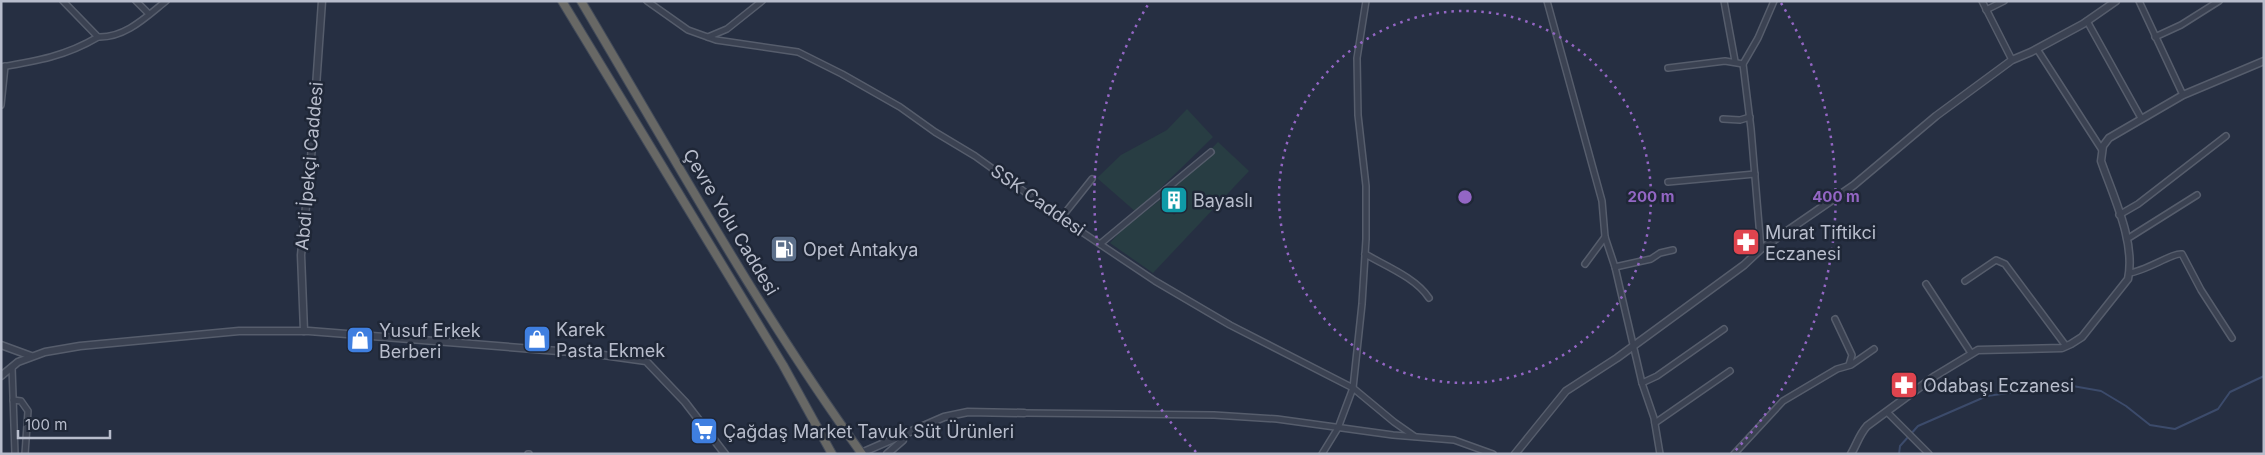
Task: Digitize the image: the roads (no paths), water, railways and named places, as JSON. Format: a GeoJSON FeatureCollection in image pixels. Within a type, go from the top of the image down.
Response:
{"type":"FeatureCollection","features":[{"type":"Feature","properties":{"kind":"highway","name":"Çevre Yolu Caddesi"},"geometry":{"type":"LineString","coordinates":[[562,1],[783,365],[832,454]]}},
{"type":"Feature","properties":{"kind":"highway","name":"Çevre Yolu Caddesi"},"geometry":{"type":"LineString","coordinates":[[581,1],[816,390],[861,453]]}},
{"type":"Feature","properties":{"kind":"street"},"geometry":{"type":"LineString","coordinates":[[63,1],[98,37]]}},
{"type":"Feature","properties":{"kind":"street"},"geometry":{"type":"LineString","coordinates":[[136,1],[149,14]]}},
{"type":"Feature","properties":{"kind":"street"},"geometry":{"type":"LineString","coordinates":[[1,105],[3,67],[46,59],[77,50],[98,37],[109,37],[129,30],[166,1]]}},
{"type":"Feature","properties":{"kind":"street","name":"Abdi İpekçi Caddesi"},"geometry":{"type":"LineString","coordinates":[[304,331],[301,255],[311,158],[322,1]]}},
{"type":"Feature","properties":{"kind":"street","name":"SSK Caddesi"},"geometry":{"type":"LineString","coordinates":[[647,1],[688,30],[707,37],[798,52],[842,74],[900,107],[935,132],[975,156],[1061,218],[1195,306],[1354,388],[1394,422],[1414,436]]}},
{"type":"Feature","properties":{"kind":"street"},"geometry":{"type":"LineString","coordinates":[[707,37],[726,29],[762,1]]}},
{"type":"Feature","properties":{"kind":"street"},"geometry":{"type":"LineString","coordinates":[[1322,454],[1338,428],[1354,388],[1365,254],[1366,186],[1358,115],[1358,58],[1366,1]]}},
{"type":"Feature","properties":{"kind":"street"},"geometry":{"type":"LineString","coordinates":[[1546,1],[1602,201],[1605,237],[1615,267],[1642,383],[1655,423],[1660,454]]}},
{"type":"Feature","properties":{"kind":"street"},"geometry":{"type":"LineString","coordinates":[[1724,1],[1735,61]]}},
{"type":"Feature","properties":{"kind":"street"},"geometry":{"type":"LineString","coordinates":[[1761,249],[1750,117],[1743,64],[1758,38],[1774,1]]}},
{"type":"Feature","properties":{"kind":"street"},"geometry":{"type":"LineString","coordinates":[[1982,1],[2012,60]]}},
{"type":"Feature","properties":{"kind":"street"},"geometry":{"type":"LineString","coordinates":[[1986,10],[2004,1]]}},
{"type":"Feature","properties":{"kind":"street"},"geometry":{"type":"LineString","coordinates":[[1515,454],[1566,391],[1744,266],[1761,249],[1854,185],[1936,116],[2012,60],[2037,49],[2088,21],[2116,1]]}},
{"type":"Feature","properties":{"kind":"street"},"geometry":{"type":"LineString","coordinates":[[2139,1],[2183,95]]}},
{"type":"Feature","properties":{"kind":"street"},"geometry":{"type":"LineString","coordinates":[[2155,37],[2181,25],[2219,1]]}},
{"type":"Feature","properties":{"kind":"street"},"geometry":{"type":"LineString","coordinates":[[2088,21],[2141,118]]}},
{"type":"Feature","properties":{"kind":"street"},"geometry":{"type":"LineString","coordinates":[[2037,49],[2102,150]]}},
{"type":"Feature","properties":{"kind":"street"},"geometry":{"type":"LineString","coordinates":[[1668,68],[1735,61],[1743,64]]}},
{"type":"Feature","properties":{"kind":"street"},"geometry":{"type":"LineString","coordinates":[[1851,454],[1857,444],[1859,435],[1867,426],[1971,353],[1992,348],[2062,348],[2082,337],[2128,279],[2131,259],[2127,239],[2102,161],[2102,150],[2109,138],[2183,95],[2264,61]]}},
{"type":"Feature","properties":{"kind":"street"},"geometry":{"type":"LineString","coordinates":[[1723,119],[1750,117]]}},
{"type":"Feature","properties":{"kind":"street"},"geometry":{"type":"LineString","coordinates":[[2119,215],[2138,204],[2226,136]]}},
{"type":"Feature","properties":{"kind":"street"},"geometry":{"type":"LineString","coordinates":[[1100,244],[1211,152]]}},
{"type":"Feature","properties":{"kind":"street"},"geometry":{"type":"LineString","coordinates":[[1668,182],[1755,174]]}},
{"type":"Feature","properties":{"kind":"street"},"geometry":{"type":"LineString","coordinates":[[1061,218],[1092,179]]}},
{"type":"Feature","properties":{"kind":"street"},"geometry":{"type":"LineString","coordinates":[[2127,239],[2197,195]]}},
{"type":"Feature","properties":{"kind":"street"},"geometry":{"type":"LineString","coordinates":[[1585,264],[1605,237]]}},
{"type":"Feature","properties":{"kind":"street"},"geometry":{"type":"LineString","coordinates":[[1615,267],[1650,259],[1660,253],[1673,250]]}},
{"type":"Feature","properties":{"kind":"street"},"geometry":{"type":"LineString","coordinates":[[1365,254],[1424,290],[1429,298]]}},
{"type":"Feature","properties":{"kind":"street"},"geometry":{"type":"LineString","coordinates":[[2129,273],[2144,270],[2173,255],[2182,254],[2201,290],[2232,338]]}},
{"type":"Feature","properties":{"kind":"street"},"geometry":{"type":"LineString","coordinates":[[1964,281],[1996,260],[2005,264],[2066,346]]}},
{"type":"Feature","properties":{"kind":"street"},"geometry":{"type":"LineString","coordinates":[[1926,284],[1971,353]]}},
{"type":"Feature","properties":{"kind":"street"},"geometry":{"type":"LineString","coordinates":[[1835,319],[1852,355],[1849,365]]}},
{"type":"Feature","properties":{"kind":"street"},"geometry":{"type":"LineString","coordinates":[[1642,383],[1657,376],[1724,329]]}},
{"type":"Feature","properties":{"kind":"street"},"geometry":{"type":"LineString","coordinates":[[1,376],[12,367],[32,356],[80,346],[239,331],[304,331],[596,354],[646,361],[685,402],[725,454]]}},
{"type":"Feature","properties":{"kind":"street"},"geometry":{"type":"LineString","coordinates":[[1,345],[32,356]]}},
{"type":"Feature","properties":{"kind":"street"},"geometry":{"type":"LineString","coordinates":[[1734,454],[1783,401],[1874,349]]}},
{"type":"Feature","properties":{"kind":"street"},"geometry":{"type":"LineString","coordinates":[[12,367],[15,454]]}},
{"type":"Feature","properties":{"kind":"street"},"geometry":{"type":"LineString","coordinates":[[1655,423],[1730,371]]}},
{"type":"Feature","properties":{"kind":"street"},"geometry":{"type":"LineString","coordinates":[[13,400],[21,401],[28,411],[25,454]]}},
{"type":"Feature","properties":{"kind":"street"},"geometry":{"type":"LineString","coordinates":[[861,453],[916,431],[944,417],[968,412],[1214,415],[1277,419],[1338,428],[1454,440],[1493,454]]}},
{"type":"Feature","properties":{"kind":"street"},"geometry":{"type":"LineString","coordinates":[[1888,412],[1929,454]]}},
{"type":"Feature","properties":{"kind":"street"},"geometry":{"type":"LineString","coordinates":[[887,454],[895,445],[916,431]]}},
{"type":"Feature","properties":{"kind":"waterway"},"geometry":{"type":"LineString","coordinates":[[1899,454],[1900,446],[1918,426],[1987,396],[2067,385],[2101,391],[2126,406],[2150,425],[2175,429],[2218,409],[2230,392],[2264,376]]}},
{"type":"Feature","properties":{"kind":"place","name":"Bayaslı"},"geometry":{"type":"Point","coordinates":[1174,200]}},
{"type":"Feature","properties":{"kind":"place","name":"Murat Tiftikci Eczanesi"},"geometry":{"type":"Point","coordinates":[1746,242]}},
{"type":"Feature","properties":{"kind":"place","name":"Opet Antakya"},"geometry":{"type":"Point","coordinates":[784,249]}},
{"type":"Feature","properties":{"kind":"place","name":"Karek Pasta Ekmek"},"geometry":{"type":"Point","coordinates":[537,339]}},
{"type":"Feature","properties":{"kind":"place","name":"Yusuf Erkek Berberi"},"geometry":{"type":"Point","coordinates":[360,340]}},
{"type":"Feature","properties":{"kind":"place","name":"Odabaşı Eczanesi"},"geometry":{"type":"Point","coordinates":[1904,385]}},
{"type":"Feature","properties":{"kind":"place","name":"Çağdaş Market Tavuk Süt Ürünleri"},"geometry":{"type":"Point","coordinates":[704,431]}}]}
